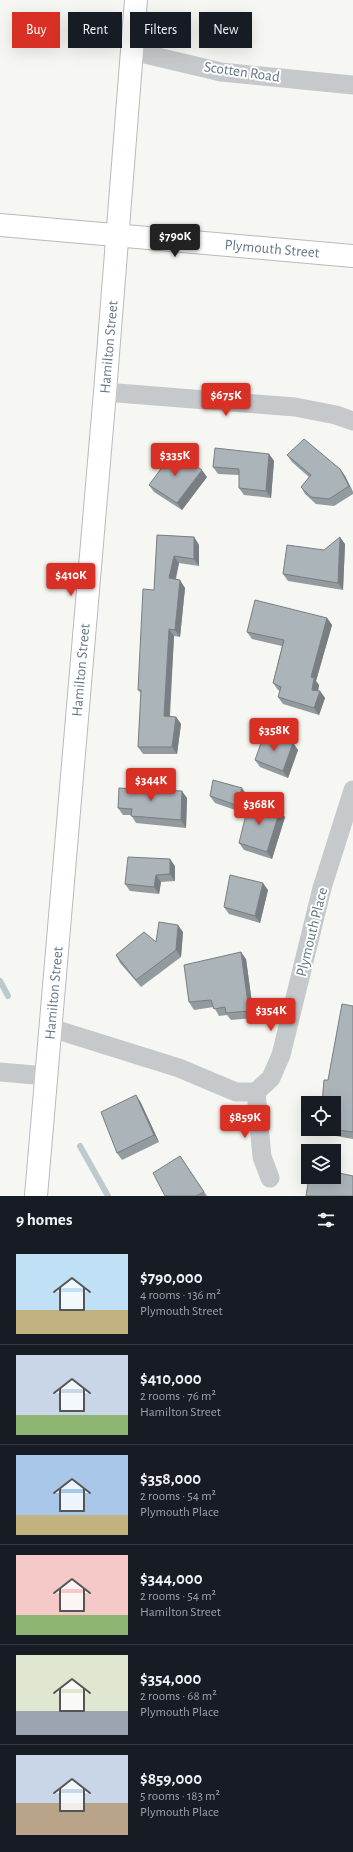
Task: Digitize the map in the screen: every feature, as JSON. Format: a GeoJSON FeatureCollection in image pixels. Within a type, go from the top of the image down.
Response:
{"type":"FeatureCollection","features":[{"type":"Feature","properties":{"kind":"street","name":"Hamilton Street"},"geometry":{"type":"LineString","coordinates":[[36,1196],[105,392],[136,0]]}},
{"type":"Feature","properties":{"kind":"street","name":"Scotten Road"},"geometry":{"type":"LineString","coordinates":[[132,51],[221,72],[353,85]]}},
{"type":"Feature","properties":{"kind":"street","name":"Plymouth Street"},"geometry":{"type":"LineString","coordinates":[[0,225],[353,256]]}},
{"type":"Feature","properties":{"kind":"street"},"geometry":{"type":"LineString","coordinates":[[105,392],[296,407],[336,415],[353,421]]}},
{"type":"Feature","properties":{"kind":"street","name":"Plymouth Place"},"geometry":{"type":"LineString","coordinates":[[256,1092],[271,1078],[281,1055],[322,888],[353,790]]}},
{"type":"Feature","properties":{"kind":"street"},"geometry":{"type":"LineString","coordinates":[[51,1028],[179,1068],[236,1092],[256,1092],[262,1157],[270,1178]]}},
{"type":"Feature","properties":{"kind":"street"},"geometry":{"type":"LineString","coordinates":[[0,1072],[46,1076]]}},
{"type":"Feature","properties":{"kind":"building"},"geometry":{"type":"Polygon","coordinates":[[[304,439],[340,469],[349,486],[329,499],[311,497],[301,487],[311,475],[287,455],[304,439]]]}},
{"type":"Feature","properties":{"kind":"building"},"geometry":{"type":"Polygon","coordinates":[[[215,448],[269,454],[266,491],[239,488],[239,469],[213,467],[215,448]]]}},
{"type":"Feature","properties":{"kind":"building"},"geometry":{"type":"Polygon","coordinates":[[[174,451],[202,470],[177,503],[149,485],[174,451]]]}},
{"type":"Feature","properties":{"kind":"building"},"geometry":{"type":"Polygon","coordinates":[[[157,535],[194,537],[194,559],[174,556],[169,578],[180,580],[175,630],[169,629],[164,716],[176,717],[172,747],[138,747],[141,690],[138,690],[143,589],[154,590],[157,535]]]}},
{"type":"Feature","properties":{"kind":"building"},"geometry":{"type":"Polygon","coordinates":[[[340,537],[338,583],[283,574],[287,545],[324,550],[340,537]]]}},
{"type":"Feature","properties":{"kind":"building"},"geometry":{"type":"Polygon","coordinates":[[[255,600],[327,618],[311,677],[314,678],[312,690],[320,691],[314,708],[278,697],[281,687],[273,683],[284,640],[247,632],[255,600]]]}},
{"type":"Feature","properties":{"kind":"building"},"geometry":{"type":"Polygon","coordinates":[[[264,735],[293,743],[283,771],[255,760],[264,735]]]}},
{"type":"Feature","properties":{"kind":"building"},"geometry":{"type":"Polygon","coordinates":[[[213,780],[242,788],[236,805],[210,796],[213,780]]]}},
{"type":"Feature","properties":{"kind":"building"},"geometry":{"type":"Polygon","coordinates":[[[134,783],[161,784],[161,790],[182,791],[181,820],[131,816],[132,809],[118,808],[119,788],[133,789],[134,783]]]}},
{"type":"Feature","properties":{"kind":"building"},"geometry":{"type":"Polygon","coordinates":[[[249,802],[280,810],[267,852],[239,843],[249,802]]]}},
{"type":"Feature","properties":{"kind":"building"},"geometry":{"type":"Polygon","coordinates":[[[128,857],[170,859],[170,874],[156,875],[154,887],[125,884],[128,857]]]}},
{"type":"Feature","properties":{"kind":"building"},"geometry":{"type":"Polygon","coordinates":[[[230,875],[263,883],[255,916],[224,907],[230,875]]]}},
{"type":"Feature","properties":{"kind":"building"},"geometry":{"type":"Polygon","coordinates":[[[159,922],[178,925],[176,950],[136,980],[116,955],[144,932],[156,942],[159,922]]]}},
{"type":"Feature","properties":{"kind":"building"},"geometry":{"type":"Polygon","coordinates":[[[241,952],[249,1011],[226,1013],[225,1007],[214,1009],[211,1000],[189,1002],[184,965],[241,952]]]}},
{"type":"Feature","properties":{"kind":"building"},"geometry":{"type":"Polygon","coordinates":[[[342,1004],[353,1006],[353,1132],[341,1130],[341,1096],[323,1096],[324,1080],[328,1080],[342,1004]]]}},
{"type":"Feature","properties":{"kind":"building"},"geometry":{"type":"Polygon","coordinates":[[[136,1095],[154,1135],[117,1153],[101,1112],[136,1095]]]}},
{"type":"Feature","properties":{"kind":"building"},"geometry":{"type":"Polygon","coordinates":[[[180,1156],[204,1192],[196,1196],[165,1196],[153,1173],[180,1156]]]}},
{"type":"Feature","properties":{"kind":"building"},"geometry":{"type":"Polygon","coordinates":[[[341,1173],[353,1176],[353,1196],[306,1196],[308,1184],[341,1184],[341,1173]]]}},
{"type":"Feature","properties":{"kind":"waterway"},"geometry":{"type":"LineString","coordinates":[[0,981],[8,996]]}},
{"type":"Feature","properties":{"kind":"waterway"},"geometry":{"type":"LineString","coordinates":[[80,1146],[108,1196]]}}]}
